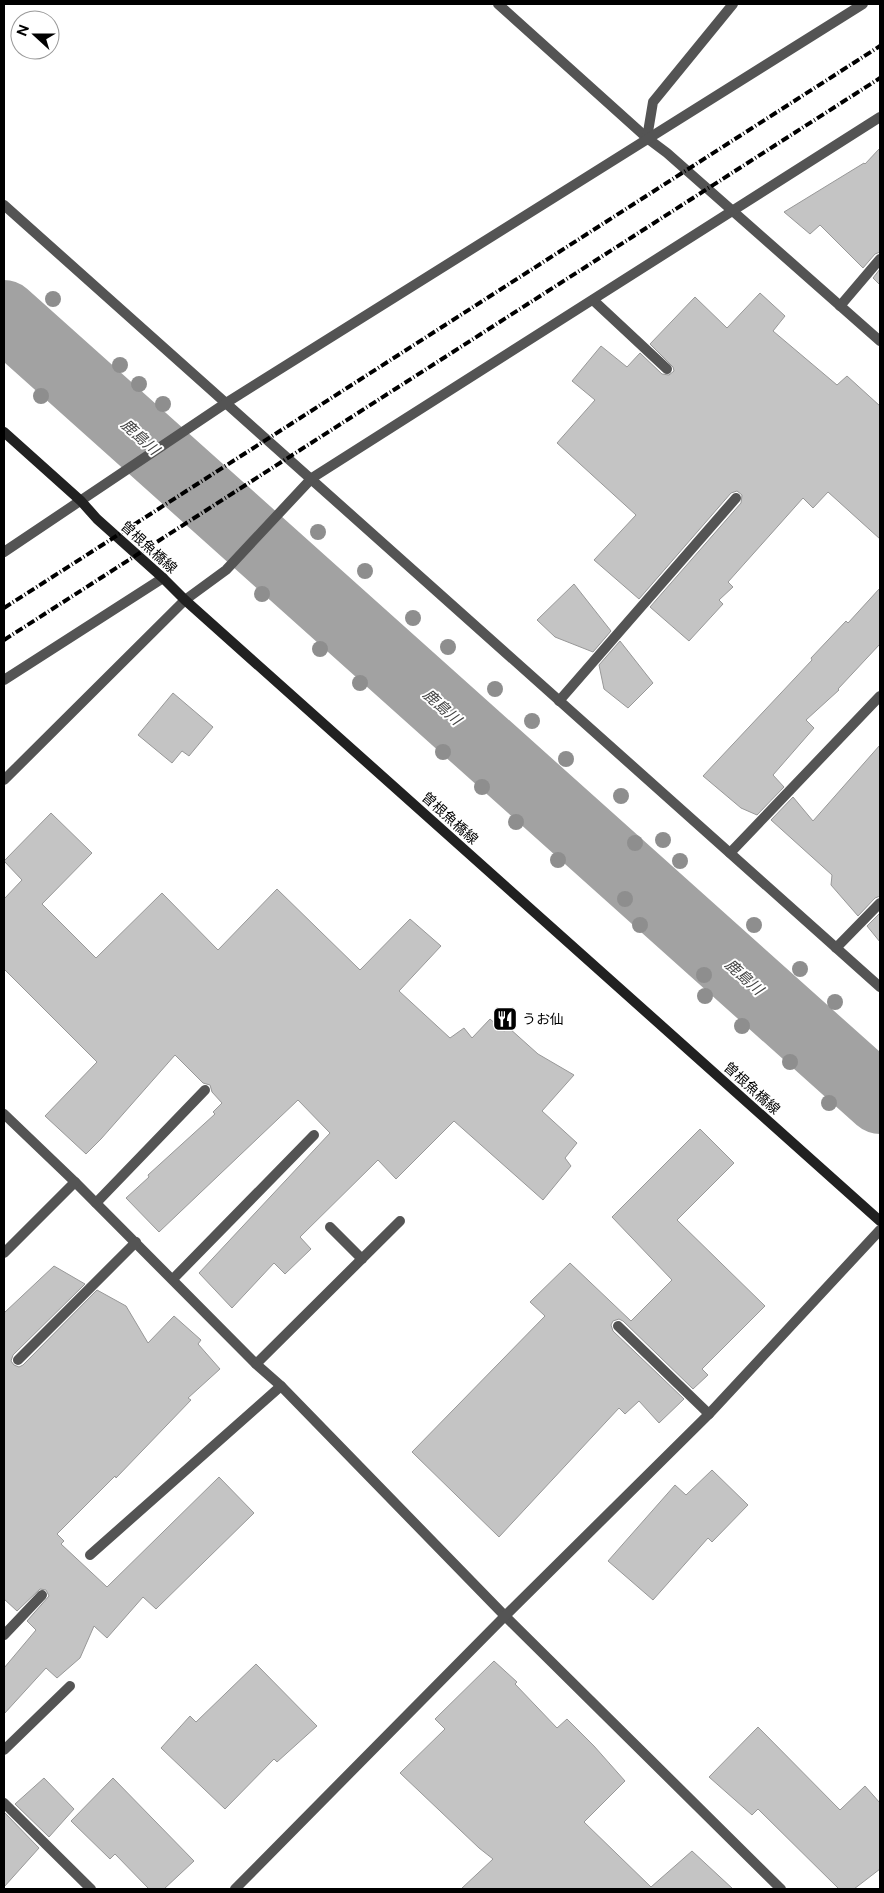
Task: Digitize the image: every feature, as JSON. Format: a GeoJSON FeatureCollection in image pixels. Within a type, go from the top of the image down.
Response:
{"type":"FeatureCollection","features":[{"type":"Feature","properties":{"kind":"main road","name":"曽根魚橋線"},"geometry":{"type":"LineString","coordinates":[[4,432],[81,501],[97,519],[185,600],[880,1221]]}},
{"type":"Feature","properties":{"kind":"street"},"geometry":{"type":"LineString","coordinates":[[498,4],[647,138],[667,153],[880,341]]}},
{"type":"Feature","properties":{"kind":"street"},"geometry":{"type":"LineString","coordinates":[[647,138],[653,102],[733,4]]}},
{"type":"Feature","properties":{"kind":"street"},"geometry":{"type":"LineString","coordinates":[[4,552],[226,403],[863,4]]}},
{"type":"Feature","properties":{"kind":"street"},"geometry":{"type":"LineString","coordinates":[[4,780],[185,600],[226,570],[312,478],[880,117]]}},
{"type":"Feature","properties":{"kind":"street"},"geometry":{"type":"LineString","coordinates":[[4,205],[880,987]]}},
{"type":"Feature","properties":{"kind":"street"},"geometry":{"type":"LineString","coordinates":[[840,306],[880,260]]}},
{"type":"Feature","properties":{"kind":"street"},"geometry":{"type":"LineString","coordinates":[[593,300],[667,368]]}},
{"type":"Feature","properties":{"kind":"street"},"geometry":{"type":"LineString","coordinates":[[559,701],[736,498]]}},
{"type":"Feature","properties":{"kind":"street"},"geometry":{"type":"LineString","coordinates":[[4,680],[163,578]]}},
{"type":"Feature","properties":{"kind":"street"},"geometry":{"type":"LineString","coordinates":[[730,853],[880,696]]}},
{"type":"Feature","properties":{"kind":"street"},"geometry":{"type":"LineString","coordinates":[[836,948],[880,903]]}},
{"type":"Feature","properties":{"kind":"street"},"geometry":{"type":"LineString","coordinates":[[96,1203],[205,1090]]}},
{"type":"Feature","properties":{"kind":"street"},"geometry":{"type":"LineString","coordinates":[[4,1114],[136,1242],[256,1364],[281,1386],[505,1616],[781,1889]]}},
{"type":"Feature","properties":{"kind":"street"},"geometry":{"type":"LineString","coordinates":[[173,1279],[314,1135]]}},
{"type":"Feature","properties":{"kind":"street"},"geometry":{"type":"LineString","coordinates":[[4,1253],[75,1182]]}},
{"type":"Feature","properties":{"kind":"street"},"geometry":{"type":"LineString","coordinates":[[256,1364],[400,1221]]}},
{"type":"Feature","properties":{"kind":"street"},"geometry":{"type":"LineString","coordinates":[[330,1227],[362,1259]]}},
{"type":"Feature","properties":{"kind":"street"},"geometry":{"type":"LineString","coordinates":[[235,1889],[505,1616],[709,1414],[880,1230]]}},
{"type":"Feature","properties":{"kind":"street"},"geometry":{"type":"LineString","coordinates":[[18,1360],[136,1242]]}},
{"type":"Feature","properties":{"kind":"street"},"geometry":{"type":"LineString","coordinates":[[618,1326],[709,1414]]}},
{"type":"Feature","properties":{"kind":"street"},"geometry":{"type":"LineString","coordinates":[[90,1555],[281,1386]]}},
{"type":"Feature","properties":{"kind":"street"},"geometry":{"type":"LineString","coordinates":[[4,1635],[42,1595]]}},
{"type":"Feature","properties":{"kind":"street"},"geometry":{"type":"LineString","coordinates":[[4,1750],[70,1686]]}},
{"type":"Feature","properties":{"kind":"street"},"geometry":{"type":"LineString","coordinates":[[4,1803],[91,1889]]}},
{"type":"Feature","properties":{"kind":"building"},"geometry":{"type":"Polygon","coordinates":[[[880,148],[880,252],[875,254],[863,268],[820,225],[810,234],[784,212],[865,164],[880,148]]]}},
{"type":"Feature","properties":{"kind":"building"},"geometry":{"type":"Polygon","coordinates":[[[880,269],[880,285],[873,278],[880,269]]]}},
{"type":"Feature","properties":{"kind":"building"},"geometry":{"type":"Polygon","coordinates":[[[760,293],[785,316],[773,331],[837,385],[847,376],[880,406],[880,539],[828,492],[813,508],[803,498],[728,582],[733,587],[719,600],[723,604],[689,641],[650,607],[741,503],[742,495],[737,491],[731,493],[639,599],[594,560],[636,515],[557,443],[595,400],[572,381],[601,346],[627,367],[640,353],[662,374],[669,375],[674,371],[673,367],[650,344],[695,297],[727,328],[760,293]]]}},
{"type":"Feature","properties":{"kind":"building"},"geometry":{"type":"Polygon","coordinates":[[[574,584],[611,631],[593,652],[555,637],[537,620],[574,584]]]}},
{"type":"Feature","properties":{"kind":"building"},"geometry":{"type":"Polygon","coordinates":[[[880,588],[880,644],[839,690],[806,720],[814,728],[773,775],[784,787],[757,815],[741,808],[703,776],[812,660],[811,658],[846,621],[848,623],[880,588]]]}},
{"type":"Feature","properties":{"kind":"building"},"geometry":{"type":"Polygon","coordinates":[[[620,641],[653,683],[628,708],[604,689],[599,665],[620,641]]]}},
{"type":"Feature","properties":{"kind":"building"},"geometry":{"type":"Polygon","coordinates":[[[173,693],[213,727],[189,756],[182,751],[172,763],[138,735],[173,693]]]}},
{"type":"Feature","properties":{"kind":"building"},"geometry":{"type":"Polygon","coordinates":[[[880,745],[880,896],[875,898],[858,916],[831,885],[832,875],[771,820],[793,797],[813,821],[880,745]]]}},
{"type":"Feature","properties":{"kind":"building"},"geometry":{"type":"Polygon","coordinates":[[[51,813],[92,853],[42,904],[96,958],[162,893],[218,950],[277,889],[360,970],[410,919],[441,946],[399,991],[450,1038],[464,1028],[472,1038],[490,1019],[504,1031],[509,1028],[538,1054],[574,1075],[542,1111],[577,1143],[565,1158],[571,1166],[543,1200],[454,1121],[396,1179],[378,1160],[300,1237],[311,1249],[285,1274],[274,1263],[232,1308],[199,1273],[330,1133],[298,1100],[159,1232],[126,1198],[149,1177],[148,1175],[215,1114],[213,1112],[222,1103],[212,1092],[210,1085],[203,1083],[175,1055],[86,1154],[45,1116],[97,1062],[4,969],[4,899],[22,880],[4,861],[51,813]]]}},
{"type":"Feature","properties":{"kind":"building"},"geometry":{"type":"Polygon","coordinates":[[[880,913],[880,942],[867,926],[880,913]]]}},
{"type":"Feature","properties":{"kind":"building"},"geometry":{"type":"Polygon","coordinates":[[[700,1129],[734,1163],[677,1220],[765,1306],[702,1369],[708,1375],[693,1389],[623,1321],[619,1319],[613,1321],[611,1325],[613,1331],[684,1399],[659,1423],[639,1401],[625,1414],[619,1408],[499,1537],[412,1452],[545,1316],[530,1302],[570,1263],[631,1321],[672,1280],[612,1217],[700,1129]]]}},
{"type":"Feature","properties":{"kind":"building"},"geometry":{"type":"Polygon","coordinates":[[[54,1266],[85,1284],[13,1355],[11,1361],[14,1365],[19,1367],[23,1365],[97,1290],[126,1306],[148,1343],[174,1316],[201,1340],[198,1344],[220,1369],[188,1398],[191,1400],[116,1478],[115,1476],[57,1534],[64,1541],[61,1544],[107,1587],[219,1477],[254,1513],[156,1609],[143,1597],[107,1638],[94,1626],[80,1658],[57,1678],[46,1668],[4,1714],[4,1668],[36,1630],[27,1621],[49,1596],[46,1590],[40,1589],[17,1611],[4,1599],[4,1313],[54,1266]]]}},
{"type":"Feature","properties":{"kind":"building"},"geometry":{"type":"Polygon","coordinates":[[[712,1470],[748,1505],[712,1542],[708,1538],[653,1600],[608,1561],[675,1485],[686,1495],[712,1470]]]}},
{"type":"Feature","properties":{"kind":"building"},"geometry":{"type":"Polygon","coordinates":[[[494,1661],[517,1682],[515,1684],[557,1728],[567,1719],[625,1781],[584,1822],[651,1887],[692,1851],[733,1889],[461,1889],[493,1859],[400,1773],[445,1729],[435,1719],[494,1661]]]}},
{"type":"Feature","properties":{"kind":"building"},"geometry":{"type":"Polygon","coordinates":[[[256,1664],[317,1726],[277,1762],[274,1759],[225,1809],[161,1748],[190,1716],[196,1722],[256,1664]]]}},
{"type":"Feature","properties":{"kind":"building"},"geometry":{"type":"Polygon","coordinates":[[[758,1727],[840,1810],[865,1786],[880,1803],[880,1869],[854,1889],[839,1889],[758,1809],[752,1815],[709,1777],[758,1727]]]}},
{"type":"Feature","properties":{"kind":"building"},"geometry":{"type":"Polygon","coordinates":[[[44,1778],[74,1809],[49,1837],[15,1804],[44,1778]]]}},
{"type":"Feature","properties":{"kind":"building"},"geometry":{"type":"Polygon","coordinates":[[[113,1778],[194,1861],[164,1889],[149,1889],[115,1854],[110,1859],[71,1821],[113,1778]]]}},
{"type":"Feature","properties":{"kind":"building"},"geometry":{"type":"Polygon","coordinates":[[[4,1814],[39,1848],[4,1887],[4,1814]]]}},
{"type":"Feature","properties":{"kind":"waterway","name":"鹿島川"},"geometry":{"type":"LineString","coordinates":[[4,315],[880,1099]]}},
{"type":"Feature","properties":{"kind":"railway"},"geometry":{"type":"LineString","coordinates":[[4,608],[880,46]]}},
{"type":"Feature","properties":{"kind":"railway"},"geometry":{"type":"LineString","coordinates":[[4,640],[880,78]]}},
{"type":"Feature","properties":{"kind":"place","name":"うお仙"},"geometry":{"type":"Point","coordinates":[505,1019]}}]}
